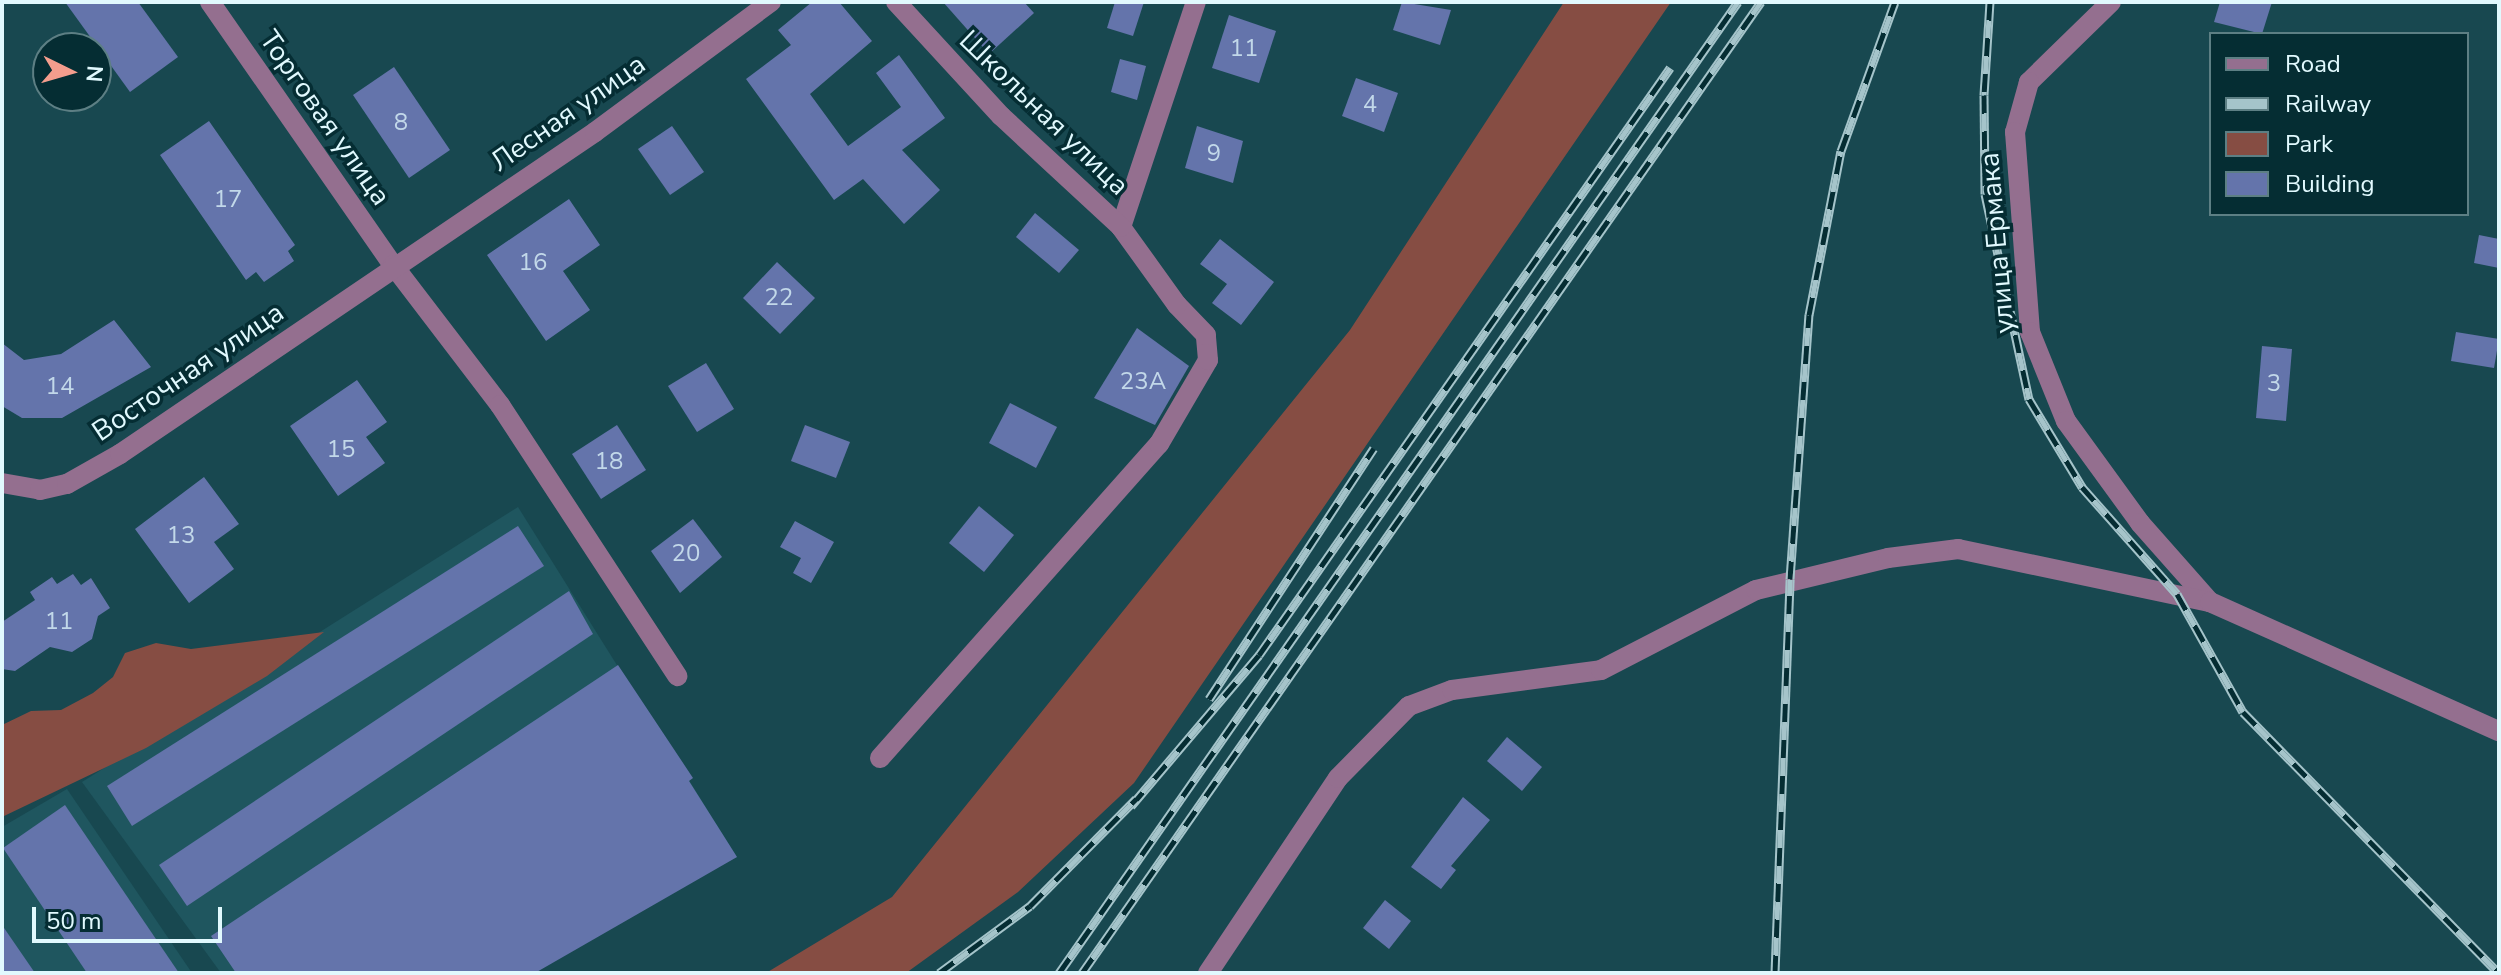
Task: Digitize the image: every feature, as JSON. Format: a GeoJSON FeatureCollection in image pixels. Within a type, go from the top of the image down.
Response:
{"type":"FeatureCollection","features":[{"type":"Feature","properties":{"kind":"street","name":"Торговая улица"},"geometry":{"type":"LineString","coordinates":[[210,2],[393,265],[500,405],[677,676]]}},
{"type":"Feature","properties":{"kind":"street","name":"Лесная улица"},"geometry":{"type":"LineString","coordinates":[[393,265],[595,132],[771,2]]}},
{"type":"Feature","properties":{"kind":"street","name":"Школьная улица"},"geometry":{"type":"LineString","coordinates":[[880,758],[1159,444],[1208,360],[1206,335],[1177,305],[1121,227],[1011,127],[896,2]]}},
{"type":"Feature","properties":{"kind":"street"},"geometry":{"type":"LineString","coordinates":[[1121,227],[1196,2]]}},
{"type":"Feature","properties":{"kind":"street","name":"улица Ермака"},"geometry":{"type":"LineString","coordinates":[[2111,2],[2029,82],[2015,132],[2030,332],[2066,421],[2140,523],[2210,602]]}},
{"type":"Feature","properties":{"kind":"street","name":"Восточная улица"},"geometry":{"type":"LineString","coordinates":[[2,483],[40,490],[67,484],[120,454],[393,265]]}},
{"type":"Feature","properties":{"kind":"street"},"geometry":{"type":"LineString","coordinates":[[1208,973],[1338,778],[1409,706],[1452,690],[1601,670],[1756,590],[1888,558],[1958,549],[2210,602],[2499,731]]}},
{"type":"Feature","properties":{"kind":"shaded area"},"geometry":{"type":"Polygon","coordinates":[[[518,507],[737,857],[513,973],[221,973],[82,782],[518,507]]]}},
{"type":"Feature","properties":{"kind":"shaded area"},"geometry":{"type":"Polygon","coordinates":[[[67,789],[192,973],[2,973],[2,827],[67,789]]]}},
{"type":"Feature","properties":{"kind":"green space"},"geometry":{"type":"Polygon","coordinates":[[[1564,2],[1671,2],[1134,783],[1018,892],[906,973],[766,973],[892,897],[1350,330],[1564,2]]]}},
{"type":"Feature","properties":{"kind":"green space"},"geometry":{"type":"Polygon","coordinates":[[[324,632],[267,676],[146,748],[2,817],[2,725],[31,711],[61,710],[93,693],[113,677],[125,653],[156,643],[191,649],[324,632]]]}},
{"type":"Feature","properties":{"kind":"building"},"geometry":{"type":"Polygon","coordinates":[[[65,2],[138,2],[178,57],[130,92],[112,67],[112,32],[87,32],[65,2]]]}},
{"type":"Feature","properties":{"kind":"building"},"geometry":{"type":"Polygon","coordinates":[[[812,2],[839,2],[872,41],[810,94],[848,146],[901,107],[876,73],[899,55],[945,118],[902,150],[940,190],[904,224],[863,179],[834,200],[746,79],[791,45],[778,30],[812,2]]]}},
{"type":"Feature","properties":{"kind":"building"},"geometry":{"type":"Polygon","coordinates":[[[943,2],[1024,2],[1034,13],[989,54],[943,2]]]}},
{"type":"Feature","properties":{"kind":"building"},"geometry":{"type":"Polygon","coordinates":[[[1115,2],[1144,2],[1133,36],[1107,28],[1115,2]]]}},
{"type":"Feature","properties":{"kind":"building"},"geometry":{"type":"Polygon","coordinates":[[[1402,2],[1451,10],[1440,45],[1393,30],[1402,2]]]}},
{"type":"Feature","properties":{"kind":"building"},"geometry":{"type":"Polygon","coordinates":[[[2220,2],[2272,2],[2263,32],[2214,22],[2220,2]]]}},
{"type":"Feature","properties":{"kind":"building"},"geometry":{"type":"Polygon","coordinates":[[[1229,15],[1276,31],[1259,83],[1212,68],[1229,15]]]}},
{"type":"Feature","properties":{"kind":"building"},"geometry":{"type":"Polygon","coordinates":[[[1120,59],[1146,66],[1137,100],[1111,92],[1120,59]]]}},
{"type":"Feature","properties":{"kind":"building"},"geometry":{"type":"Polygon","coordinates":[[[394,67],[450,150],[409,178],[353,95],[394,67]]]}},
{"type":"Feature","properties":{"kind":"building"},"geometry":{"type":"Polygon","coordinates":[[[1356,78],[1398,93],[1384,132],[1342,116],[1356,78]]]}},
{"type":"Feature","properties":{"kind":"building"},"geometry":{"type":"Polygon","coordinates":[[[209,121],[295,245],[288,251],[294,261],[264,282],[256,272],[246,280],[160,155],[209,121]]]}},
{"type":"Feature","properties":{"kind":"building"},"geometry":{"type":"Polygon","coordinates":[[[672,126],[704,172],[670,195],[638,149],[672,126]]]}},
{"type":"Feature","properties":{"kind":"building"},"geometry":{"type":"Polygon","coordinates":[[[1197,126],[1243,141],[1233,183],[1185,168],[1197,126]]]}},
{"type":"Feature","properties":{"kind":"building"},"geometry":{"type":"Polygon","coordinates":[[[569,199],[600,245],[563,271],[590,310],[546,341],[487,255],[569,199]]]}},
{"type":"Feature","properties":{"kind":"building"},"geometry":{"type":"Polygon","coordinates":[[[1035,213],[1079,250],[1059,273],[1016,237],[1035,213]]]}},
{"type":"Feature","properties":{"kind":"building"},"geometry":{"type":"Polygon","coordinates":[[[2479,235],[2499,239],[2499,268],[2474,263],[2479,235]]]}},
{"type":"Feature","properties":{"kind":"building"},"geometry":{"type":"Polygon","coordinates":[[[1220,239],[1274,282],[1241,325],[1212,303],[1227,284],[1200,264],[1220,239]]]}},
{"type":"Feature","properties":{"kind":"building"},"geometry":{"type":"Polygon","coordinates":[[[777,262],[815,298],[780,334],[743,298],[777,262]]]}},
{"type":"Feature","properties":{"kind":"building"},"geometry":{"type":"Polygon","coordinates":[[[114,320],[151,367],[62,418],[22,418],[2,406],[2,343],[24,360],[61,354],[114,320]]]}},
{"type":"Feature","properties":{"kind":"building"},"geometry":{"type":"Polygon","coordinates":[[[1137,328],[1189,366],[1155,425],[1094,398],[1137,328]]]}},
{"type":"Feature","properties":{"kind":"building"},"geometry":{"type":"Polygon","coordinates":[[[2456,332],[2499,339],[2494,368],[2451,361],[2456,332]]]}},
{"type":"Feature","properties":{"kind":"building"},"geometry":{"type":"Polygon","coordinates":[[[2262,346],[2292,349],[2286,421],[2256,418],[2262,346]]]}},
{"type":"Feature","properties":{"kind":"building"},"geometry":{"type":"Polygon","coordinates":[[[706,363],[734,409],[697,432],[668,386],[706,363]]]}},
{"type":"Feature","properties":{"kind":"building"},"geometry":{"type":"Polygon","coordinates":[[[357,380],[387,422],[366,437],[385,463],[338,496],[290,426],[357,380]]]}},
{"type":"Feature","properties":{"kind":"building"},"geometry":{"type":"Polygon","coordinates":[[[1010,403],[1057,427],[1036,468],[989,443],[1010,403]]]}},
{"type":"Feature","properties":{"kind":"building"},"geometry":{"type":"Polygon","coordinates":[[[617,425],[646,470],[601,499],[572,454],[617,425]]]}},
{"type":"Feature","properties":{"kind":"building"},"geometry":{"type":"Polygon","coordinates":[[[805,425],[850,442],[836,478],[791,461],[805,425]]]}},
{"type":"Feature","properties":{"kind":"building"},"geometry":{"type":"Polygon","coordinates":[[[204,477],[239,524],[214,542],[234,569],[189,603],[135,529],[204,477]]]}},
{"type":"Feature","properties":{"kind":"building"},"geometry":{"type":"Polygon","coordinates":[[[979,506],[1014,535],[984,572],[949,543],[979,506]]]}},
{"type":"Feature","properties":{"kind":"building"},"geometry":{"type":"Polygon","coordinates":[[[693,519],[722,557],[680,593],[651,551],[693,519]]]}},
{"type":"Feature","properties":{"kind":"building"},"geometry":{"type":"Polygon","coordinates":[[[795,521],[834,542],[811,583],[793,573],[801,558],[780,547],[795,521]]]}},
{"type":"Feature","properties":{"kind":"building"},"geometry":{"type":"Polygon","coordinates":[[[518,526],[544,566],[132,826],[107,786],[518,526]]]}},
{"type":"Feature","properties":{"kind":"building"},"geometry":{"type":"Polygon","coordinates":[[[73,574],[81,585],[91,578],[110,608],[98,616],[92,639],[72,652],[50,647],[15,671],[2,669],[2,622],[35,600],[30,592],[52,577],[57,584],[73,574]]]}},
{"type":"Feature","properties":{"kind":"building"},"geometry":{"type":"Polygon","coordinates":[[[569,591],[593,634],[187,906],[159,865],[569,591]]]}},
{"type":"Feature","properties":{"kind":"building"},"geometry":{"type":"Polygon","coordinates":[[[618,665],[693,778],[689,781],[737,857],[535,973],[236,973],[211,936],[618,665]]]}},
{"type":"Feature","properties":{"kind":"building"},"geometry":{"type":"Polygon","coordinates":[[[1507,737],[1542,767],[1522,791],[1487,761],[1507,737]]]}},
{"type":"Feature","properties":{"kind":"building"},"geometry":{"type":"Polygon","coordinates":[[[1463,797],[1490,820],[1451,866],[1456,870],[1441,889],[1411,867],[1463,797]]]}},
{"type":"Feature","properties":{"kind":"building"},"geometry":{"type":"Polygon","coordinates":[[[65,805],[179,973],[87,973],[3,848],[65,805]]]}},
{"type":"Feature","properties":{"kind":"building"},"geometry":{"type":"Polygon","coordinates":[[[1385,900],[1411,921],[1389,949],[1363,928],[1385,900]]]}},
{"type":"Feature","properties":{"kind":"building"},"geometry":{"type":"Polygon","coordinates":[[[2,925],[35,973],[2,973],[2,925]]]}},
{"type":"Feature","properties":{"kind":"railway"},"geometry":{"type":"LineString","coordinates":[[1059,973],[1738,2]]}},
{"type":"Feature","properties":{"kind":"railway"},"geometry":{"type":"LineString","coordinates":[[1082,973],[1761,2]]}},
{"type":"Feature","properties":{"kind":"railway"},"geometry":{"type":"LineString","coordinates":[[1775,973],[1790,579],[1809,315],[1841,151],[1895,2]]}},
{"type":"Feature","properties":{"kind":"railway"},"geometry":{"type":"LineString","coordinates":[[1990,2],[1984,95],[1985,194],[2029,399],[2082,487],[2177,594],[2243,712],[2499,973]]}},
{"type":"Feature","properties":{"kind":"railway"},"geometry":{"type":"LineString","coordinates":[[1131,806],[1259,655],[1670,68]]}},
{"type":"Feature","properties":{"kind":"railway"},"geometry":{"type":"LineString","coordinates":[[1209,699],[1374,448]]}},
{"type":"Feature","properties":{"kind":"railway"},"geometry":{"type":"LineString","coordinates":[[939,973],[1030,906],[1136,799]]}}]}
